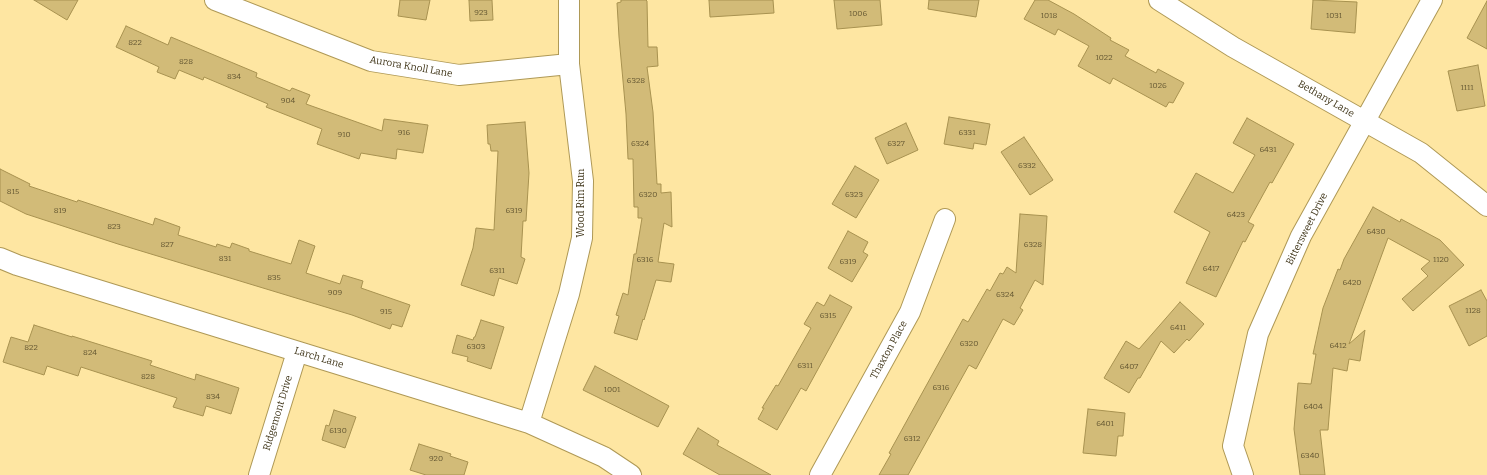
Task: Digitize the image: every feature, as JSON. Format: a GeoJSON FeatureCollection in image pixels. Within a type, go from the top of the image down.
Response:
{"type":"FeatureCollection","features":[{"type":"Feature","properties":{"kind":"street","name":"Aurora Knoll Lane"},"geometry":{"type":"LineString","coordinates":[[215,0],[371,61],[458,75],[569,64]]}},
{"type":"Feature","properties":{"kind":"street","name":"Wood Rim Run"},"geometry":{"type":"LineString","coordinates":[[529,423],[569,294],[582,238],[582,182],[569,64],[569,0]]}},
{"type":"Feature","properties":{"kind":"street","name":"Bethany Lane"},"geometry":{"type":"LineString","coordinates":[[1159,0],[1233,47],[1421,153],[1487,206]]}},
{"type":"Feature","properties":{"kind":"street","name":"Bittersweet Drive"},"geometry":{"type":"LineString","coordinates":[[1243,475],[1233,446],[1258,334],[1301,236],[1432,0]]}},
{"type":"Feature","properties":{"kind":"street","name":"Thaxton Place"},"geometry":{"type":"LineString","coordinates":[[820,475],[910,312],[946,219]]}},
{"type":"Feature","properties":{"kind":"street","name":"Larch Lane"},"geometry":{"type":"LineString","coordinates":[[0,258],[17,265],[529,423],[604,457],[631,475]]}},
{"type":"Feature","properties":{"kind":"street","name":"Ridgemont Drive"},"geometry":{"type":"LineString","coordinates":[[259,475],[297,352]]}},
{"type":"Feature","properties":{"kind":"building"},"geometry":{"type":"Polygon","coordinates":[[[34,0],[78,0],[67,20],[34,0]]]}},
{"type":"Feature","properties":{"kind":"building"},"geometry":{"type":"Polygon","coordinates":[[[400,0],[430,0],[426,20],[398,16],[400,0]]]}},
{"type":"Feature","properties":{"kind":"building"},"geometry":{"type":"Polygon","coordinates":[[[469,0],[492,0],[493,20],[470,21],[469,0]]]}},
{"type":"Feature","properties":{"kind":"building"},"geometry":{"type":"Polygon","coordinates":[[[621,0],[647,1],[648,47],[657,47],[658,66],[647,67],[653,112],[657,184],[661,184],[661,193],[671,192],[672,227],[664,223],[658,262],[674,264],[671,282],[656,280],[637,340],[614,333],[619,316],[616,315],[623,293],[628,295],[634,254],[636,254],[642,218],[638,218],[638,207],[634,207],[633,159],[628,159],[617,3],[621,2],[621,0]]]}},
{"type":"Feature","properties":{"kind":"building"},"geometry":{"type":"Polygon","coordinates":[[[709,0],[773,0],[774,13],[710,17],[709,0]]]}},
{"type":"Feature","properties":{"kind":"building"},"geometry":{"type":"Polygon","coordinates":[[[834,0],[880,0],[882,25],[837,29],[834,0]]]}},
{"type":"Feature","properties":{"kind":"building"},"geometry":{"type":"Polygon","coordinates":[[[929,0],[979,0],[976,17],[928,9],[929,0]]]}},
{"type":"Feature","properties":{"kind":"building"},"geometry":{"type":"Polygon","coordinates":[[[1035,0],[1048,0],[1074,14],[1111,38],[1110,40],[1129,50],[1125,56],[1156,73],[1158,69],[1184,83],[1173,103],[1169,102],[1166,107],[1113,78],[1110,84],[1078,66],[1089,46],[1058,29],[1055,35],[1024,19],[1035,0]]]}},
{"type":"Feature","properties":{"kind":"building"},"geometry":{"type":"Polygon","coordinates":[[[1313,0],[1357,2],[1355,33],[1311,29],[1313,0]]]}},
{"type":"Feature","properties":{"kind":"building"},"geometry":{"type":"Polygon","coordinates":[[[1487,1],[1487,49],[1467,38],[1487,1]]]}},
{"type":"Feature","properties":{"kind":"building"},"geometry":{"type":"Polygon","coordinates":[[[126,26],[168,45],[171,37],[257,73],[256,77],[290,91],[292,88],[310,95],[306,104],[382,131],[384,119],[428,125],[423,153],[397,149],[396,159],[361,153],[359,159],[317,144],[322,129],[266,107],[268,104],[204,77],[203,80],[179,70],[175,79],[157,72],[159,67],[116,47],[126,26]]]}},
{"type":"Feature","properties":{"kind":"building"},"geometry":{"type":"Polygon","coordinates":[[[1478,65],[1485,106],[1457,111],[1448,71],[1478,65]]]}},
{"type":"Feature","properties":{"kind":"building"},"geometry":{"type":"Polygon","coordinates":[[[949,117],[990,124],[986,145],[974,143],[973,149],[944,144],[949,117]]]}},
{"type":"Feature","properties":{"kind":"building"},"geometry":{"type":"Polygon","coordinates":[[[1247,118],[1294,144],[1272,183],[1270,182],[1248,222],[1254,225],[1245,242],[1243,241],[1216,297],[1186,283],[1210,232],[1174,212],[1196,173],[1233,193],[1255,155],[1233,143],[1247,118]]]}},
{"type":"Feature","properties":{"kind":"building"},"geometry":{"type":"Polygon","coordinates":[[[525,122],[529,173],[526,221],[523,221],[521,257],[525,259],[517,284],[499,278],[494,296],[461,285],[473,248],[476,228],[494,230],[498,151],[491,151],[490,144],[488,144],[487,125],[525,122]]]}},
{"type":"Feature","properties":{"kind":"building"},"geometry":{"type":"Polygon","coordinates":[[[906,123],[918,150],[887,164],[875,138],[906,123]]]}},
{"type":"Feature","properties":{"kind":"building"},"geometry":{"type":"Polygon","coordinates":[[[1024,137],[1053,180],[1030,195],[1001,152],[1024,137]]]}},
{"type":"Feature","properties":{"kind":"building"},"geometry":{"type":"Polygon","coordinates":[[[855,166],[879,180],[856,218],[832,204],[855,166]]]}},
{"type":"Feature","properties":{"kind":"building"},"geometry":{"type":"Polygon","coordinates":[[[0,169],[30,184],[29,186],[77,202],[78,200],[153,225],[155,218],[180,227],[178,235],[216,247],[217,244],[230,248],[232,243],[249,249],[249,251],[291,264],[299,240],[315,246],[306,273],[340,284],[343,275],[363,281],[361,288],[410,305],[402,327],[392,324],[390,329],[352,315],[118,244],[26,214],[0,201],[0,169]]]}},
{"type":"Feature","properties":{"kind":"building"},"geometry":{"type":"Polygon","coordinates":[[[1373,207],[1400,222],[1401,219],[1440,240],[1464,265],[1413,311],[1402,299],[1428,276],[1421,269],[1430,261],[1388,238],[1349,344],[1365,330],[1360,361],[1349,359],[1347,371],[1333,368],[1328,430],[1320,430],[1325,475],[1300,475],[1294,429],[1298,383],[1311,384],[1316,354],[1313,354],[1323,308],[1338,269],[1340,270],[1344,259],[1373,207]]]}},
{"type":"Feature","properties":{"kind":"building"},"geometry":{"type":"Polygon","coordinates":[[[1020,214],[1047,216],[1043,285],[1035,280],[1020,308],[1023,310],[1014,325],[1003,319],[976,369],[969,365],[908,475],[879,475],[891,454],[889,453],[963,319],[968,322],[987,289],[990,291],[1000,273],[1003,274],[1007,267],[1016,273],[1020,214]]]}},
{"type":"Feature","properties":{"kind":"building"},"geometry":{"type":"Polygon","coordinates":[[[848,231],[868,242],[863,252],[868,255],[852,282],[828,268],[848,231]]]}},
{"type":"Feature","properties":{"kind":"building"},"geometry":{"type":"Polygon","coordinates":[[[1481,290],[1487,301],[1487,336],[1469,346],[1449,306],[1481,290]]]}},
{"type":"Feature","properties":{"kind":"building"},"geometry":{"type":"Polygon","coordinates":[[[830,295],[852,307],[806,391],[801,388],[777,430],[758,419],[764,408],[762,408],[776,385],[778,386],[811,328],[804,324],[817,302],[824,306],[830,295]]]}},
{"type":"Feature","properties":{"kind":"building"},"geometry":{"type":"Polygon","coordinates":[[[1180,302],[1204,324],[1189,341],[1187,339],[1174,353],[1161,341],[1140,378],[1138,378],[1129,393],[1104,378],[1126,341],[1139,349],[1180,302]]]}},
{"type":"Feature","properties":{"kind":"building"},"geometry":{"type":"Polygon","coordinates":[[[481,320],[504,327],[491,369],[467,361],[468,357],[452,353],[457,335],[473,340],[481,320]]]}},
{"type":"Feature","properties":{"kind":"building"},"geometry":{"type":"Polygon","coordinates":[[[34,325],[152,361],[150,365],[195,380],[196,374],[239,388],[231,414],[206,406],[203,416],[173,407],[177,398],[81,367],[78,376],[47,366],[44,375],[3,362],[11,337],[28,342],[34,325]]]}},
{"type":"Feature","properties":{"kind":"building"},"geometry":{"type":"Polygon","coordinates":[[[595,366],[669,406],[658,427],[583,390],[595,366]]]}},
{"type":"Feature","properties":{"kind":"building"},"geometry":{"type":"Polygon","coordinates":[[[1088,409],[1125,413],[1123,436],[1118,436],[1116,456],[1083,453],[1088,409]]]}},
{"type":"Feature","properties":{"kind":"building"},"geometry":{"type":"Polygon","coordinates":[[[334,410],[356,417],[345,448],[322,440],[326,425],[329,426],[334,410]]]}},
{"type":"Feature","properties":{"kind":"building"},"geometry":{"type":"Polygon","coordinates":[[[698,428],[719,441],[717,445],[771,475],[720,475],[683,454],[698,428]]]}},
{"type":"Feature","properties":{"kind":"building"},"geometry":{"type":"Polygon","coordinates":[[[419,444],[451,454],[450,456],[468,462],[464,475],[426,475],[410,470],[419,444]]]}}]}
